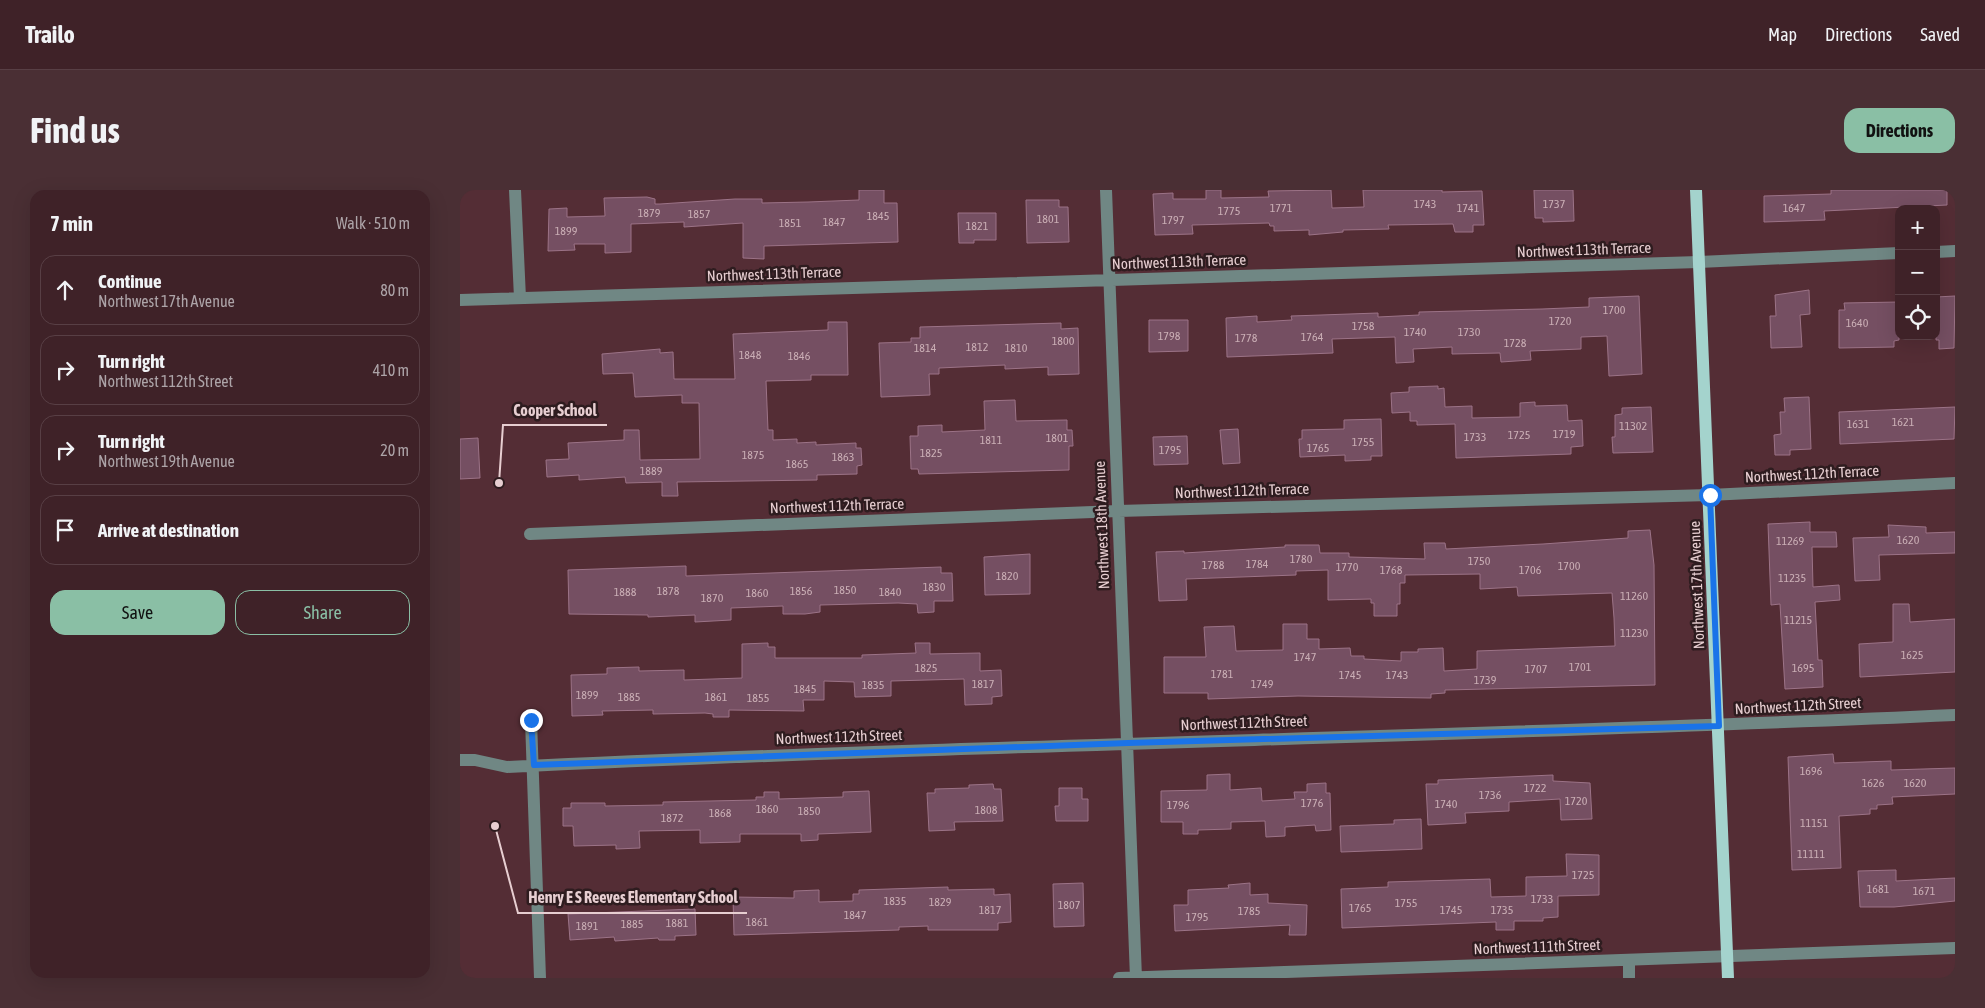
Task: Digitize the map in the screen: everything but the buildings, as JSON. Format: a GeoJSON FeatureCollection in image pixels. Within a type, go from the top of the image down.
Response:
{"type":"FeatureCollection","features":[{"type":"Feature","properties":{"kind":"main road","name":"Northwest 17th Avenue"},"geometry":{"type":"LineString","coordinates":[[1696,190],[1710,495],[1728,978]]}},
{"type":"Feature","properties":{"kind":"street"},"geometry":{"type":"LineString","coordinates":[[515,190],[520,298]]}},
{"type":"Feature","properties":{"kind":"street","name":"Northwest 18th Avenue"},"geometry":{"type":"LineString","coordinates":[[1106,190],[1136,978]]}},
{"type":"Feature","properties":{"kind":"street"},"geometry":{"type":"LineString","coordinates":[[1940,252],[1955,251]]}},
{"type":"Feature","properties":{"kind":"street","name":"Northwest 113th Terrace"},"geometry":{"type":"LineString","coordinates":[[460,300],[1700,262],[1895,253]]}},
{"type":"Feature","properties":{"kind":"street","name":"Northwest 112th Terrace"},"geometry":{"type":"LineString","coordinates":[[530,534],[1118,511],[1710,495],[1955,484]]}},
{"type":"Feature","properties":{"kind":"street","name":"Northwest 112th Street"},"geometry":{"type":"LineString","coordinates":[[460,760],[475,760],[507,767],[1128,743],[1719,726],[1955,715]]}},
{"type":"Feature","properties":{"kind":"street"},"geometry":{"type":"LineString","coordinates":[[531,720],[540,978]]}},
{"type":"Feature","properties":{"kind":"street","name":"Northwest 111th Street"},"geometry":{"type":"LineString","coordinates":[[1119,978],[1955,948]]}},
{"type":"Feature","properties":{"kind":"street"},"geometry":{"type":"LineString","coordinates":[[1629,960],[1629,978]]}},
{"type":"Feature","properties":{"kind":"place","name":"Cooper School"},"geometry":{"type":"Point","coordinates":[499,483]}},
{"type":"Feature","properties":{"kind":"place","name":"Henry E S Reeves Elementary School"},"geometry":{"type":"Point","coordinates":[495,826]}},
{"type":"Feature","properties":{"kind":"route"},"geometry":{"type":"LineString","coordinates":[[531,720],[534,765],[1128,743],[1719,726],[1710,495]]}}]}
